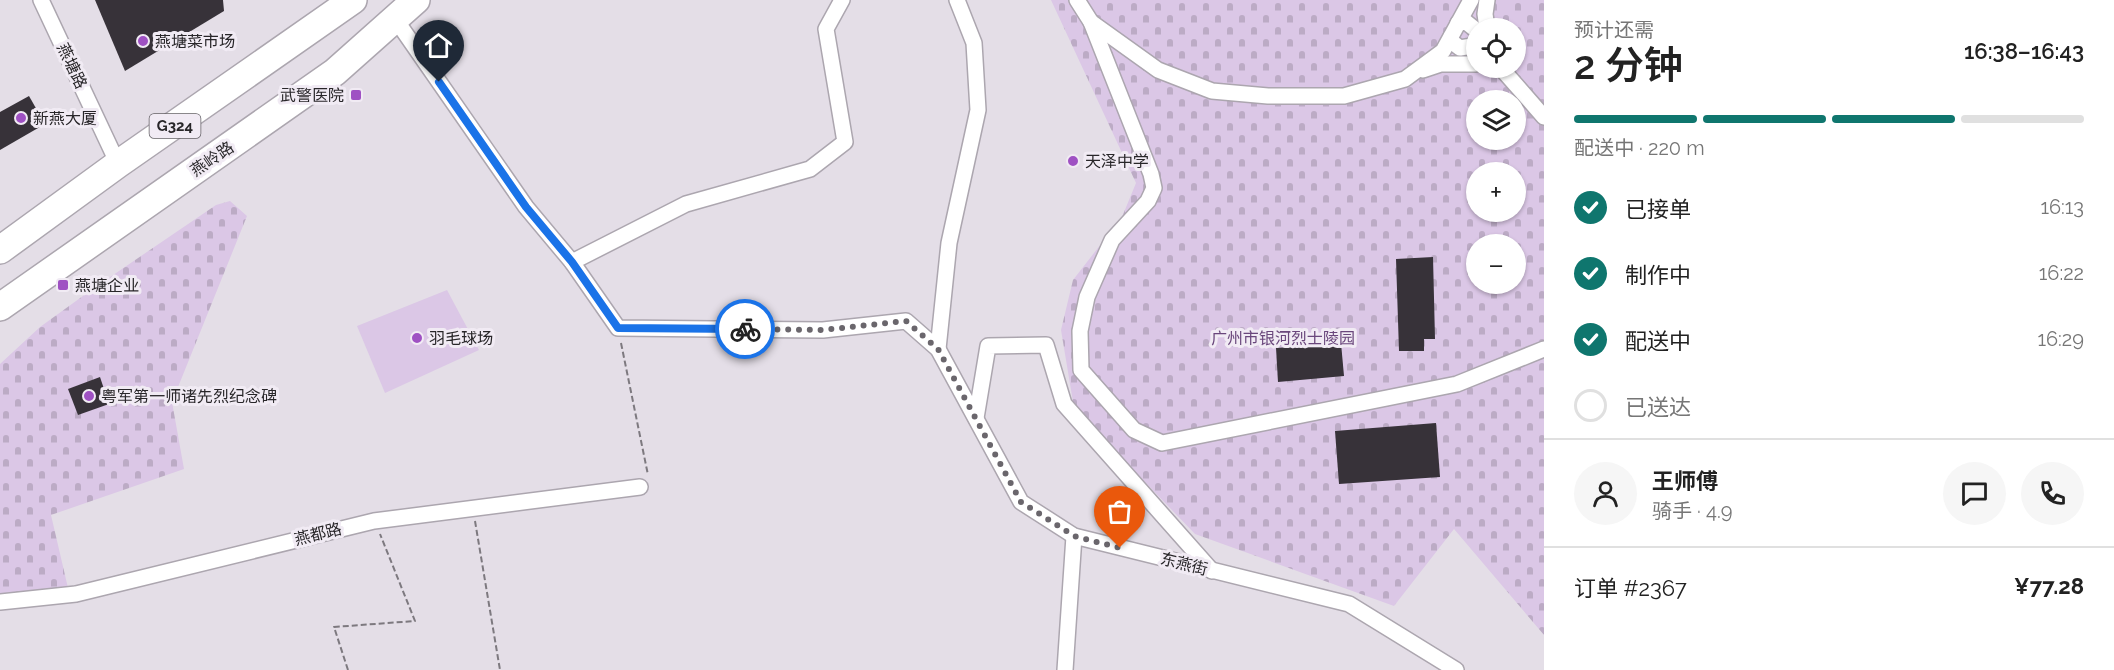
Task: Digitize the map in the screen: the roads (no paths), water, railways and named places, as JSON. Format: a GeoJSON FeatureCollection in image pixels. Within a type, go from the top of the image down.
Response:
{"type":"FeatureCollection","features":[{"type":"Feature","properties":{"kind":"highway","name":"G324"},"geometry":{"type":"LineString","coordinates":[[0,250],[118,164],[353,0]]}},
{"type":"Feature","properties":{"kind":"highway","name":"燕岭路"},"geometry":{"type":"LineString","coordinates":[[0,307],[267,122],[335,72],[416,0]]}},
{"type":"Feature","properties":{"kind":"street","name":"燕塘路"},"geometry":{"type":"LineString","coordinates":[[41,0],[118,164]]}},
{"type":"Feature","properties":{"kind":"street"},"geometry":{"type":"LineString","coordinates":[[396,20],[526,207],[572,262],[686,204],[810,169],[845,142],[826,29],[842,0]]}},
{"type":"Feature","properties":{"kind":"street"},"geometry":{"type":"LineString","coordinates":[[938,349],[949,243],[978,110],[974,43],[957,0]]}},
{"type":"Feature","properties":{"kind":"street"},"geometry":{"type":"LineString","coordinates":[[1077,0],[1090,22],[1151,174],[1154,188],[1148,201],[1112,240],[1087,297],[1080,331],[1081,370],[1134,430],[1162,443],[1457,384],[1544,349]]}},
{"type":"Feature","properties":{"kind":"street"},"geometry":{"type":"LineString","coordinates":[[1090,22],[1158,70],[1212,91],[1268,96],[1344,96],[1405,79],[1443,51],[1471,0]]}},
{"type":"Feature","properties":{"kind":"street"},"geometry":{"type":"LineString","coordinates":[[1484,18],[1487,0]]}},
{"type":"Feature","properties":{"kind":"street"},"geometry":{"type":"LineString","coordinates":[[1458,23],[1466,22]]}},
{"type":"Feature","properties":{"kind":"street"},"geometry":{"type":"LineString","coordinates":[[1450,37],[1452,42],[1460,48],[1466,47]]}},
{"type":"Feature","properties":{"kind":"street"},"geometry":{"type":"LineString","coordinates":[[1415,72],[1441,64],[1466,64]]}},
{"type":"Feature","properties":{"kind":"street"},"geometry":{"type":"LineString","coordinates":[[1509,78],[1544,117]]}},
{"type":"Feature","properties":{"kind":"street","name":"东燕街"},"geometry":{"type":"LineString","coordinates":[[572,262],[618,328],[823,330],[906,321],[938,349],[1021,502],[1074,536],[1349,604],[1456,670]]}},
{"type":"Feature","properties":{"kind":"street"},"geometry":{"type":"LineString","coordinates":[[976,418],[988,346],[1046,345],[1064,404],[1212,571]]}},
{"type":"Feature","properties":{"kind":"street","name":"燕都路"},"geometry":{"type":"LineString","coordinates":[[0,602],[76,594],[374,521],[640,487]]}},
{"type":"Feature","properties":{"kind":"street"},"geometry":{"type":"LineString","coordinates":[[1065,670],[1074,536]]}},
{"type":"Feature","properties":{"kind":"place","name":"燕塘菜市场"},"geometry":{"type":"Point","coordinates":[143,41]}},
{"type":"Feature","properties":{"kind":"place","name":"武警医院"},"geometry":{"type":"Point","coordinates":[356,95]}},
{"type":"Feature","properties":{"kind":"place","name":"新燕大厦"},"geometry":{"type":"Point","coordinates":[21,118]}},
{"type":"Feature","properties":{"kind":"place","name":"天泽中学"},"geometry":{"type":"Point","coordinates":[1073,161]}},
{"type":"Feature","properties":{"kind":"place","name":"燕塘企业"},"geometry":{"type":"Point","coordinates":[63,285]}},
{"type":"Feature","properties":{"kind":"place","name":"羽毛球场"},"geometry":{"type":"Point","coordinates":[417,338]}},
{"type":"Feature","properties":{"kind":"place","name":"粤军第一师诸先烈纪念碑"},"geometry":{"type":"Point","coordinates":[89,396]}},
{"type":"Feature","properties":{"kind":"park label","name":"广州市银河烈士陵园"},"geometry":{"type":"Point","coordinates":[1283,338]}}]}
